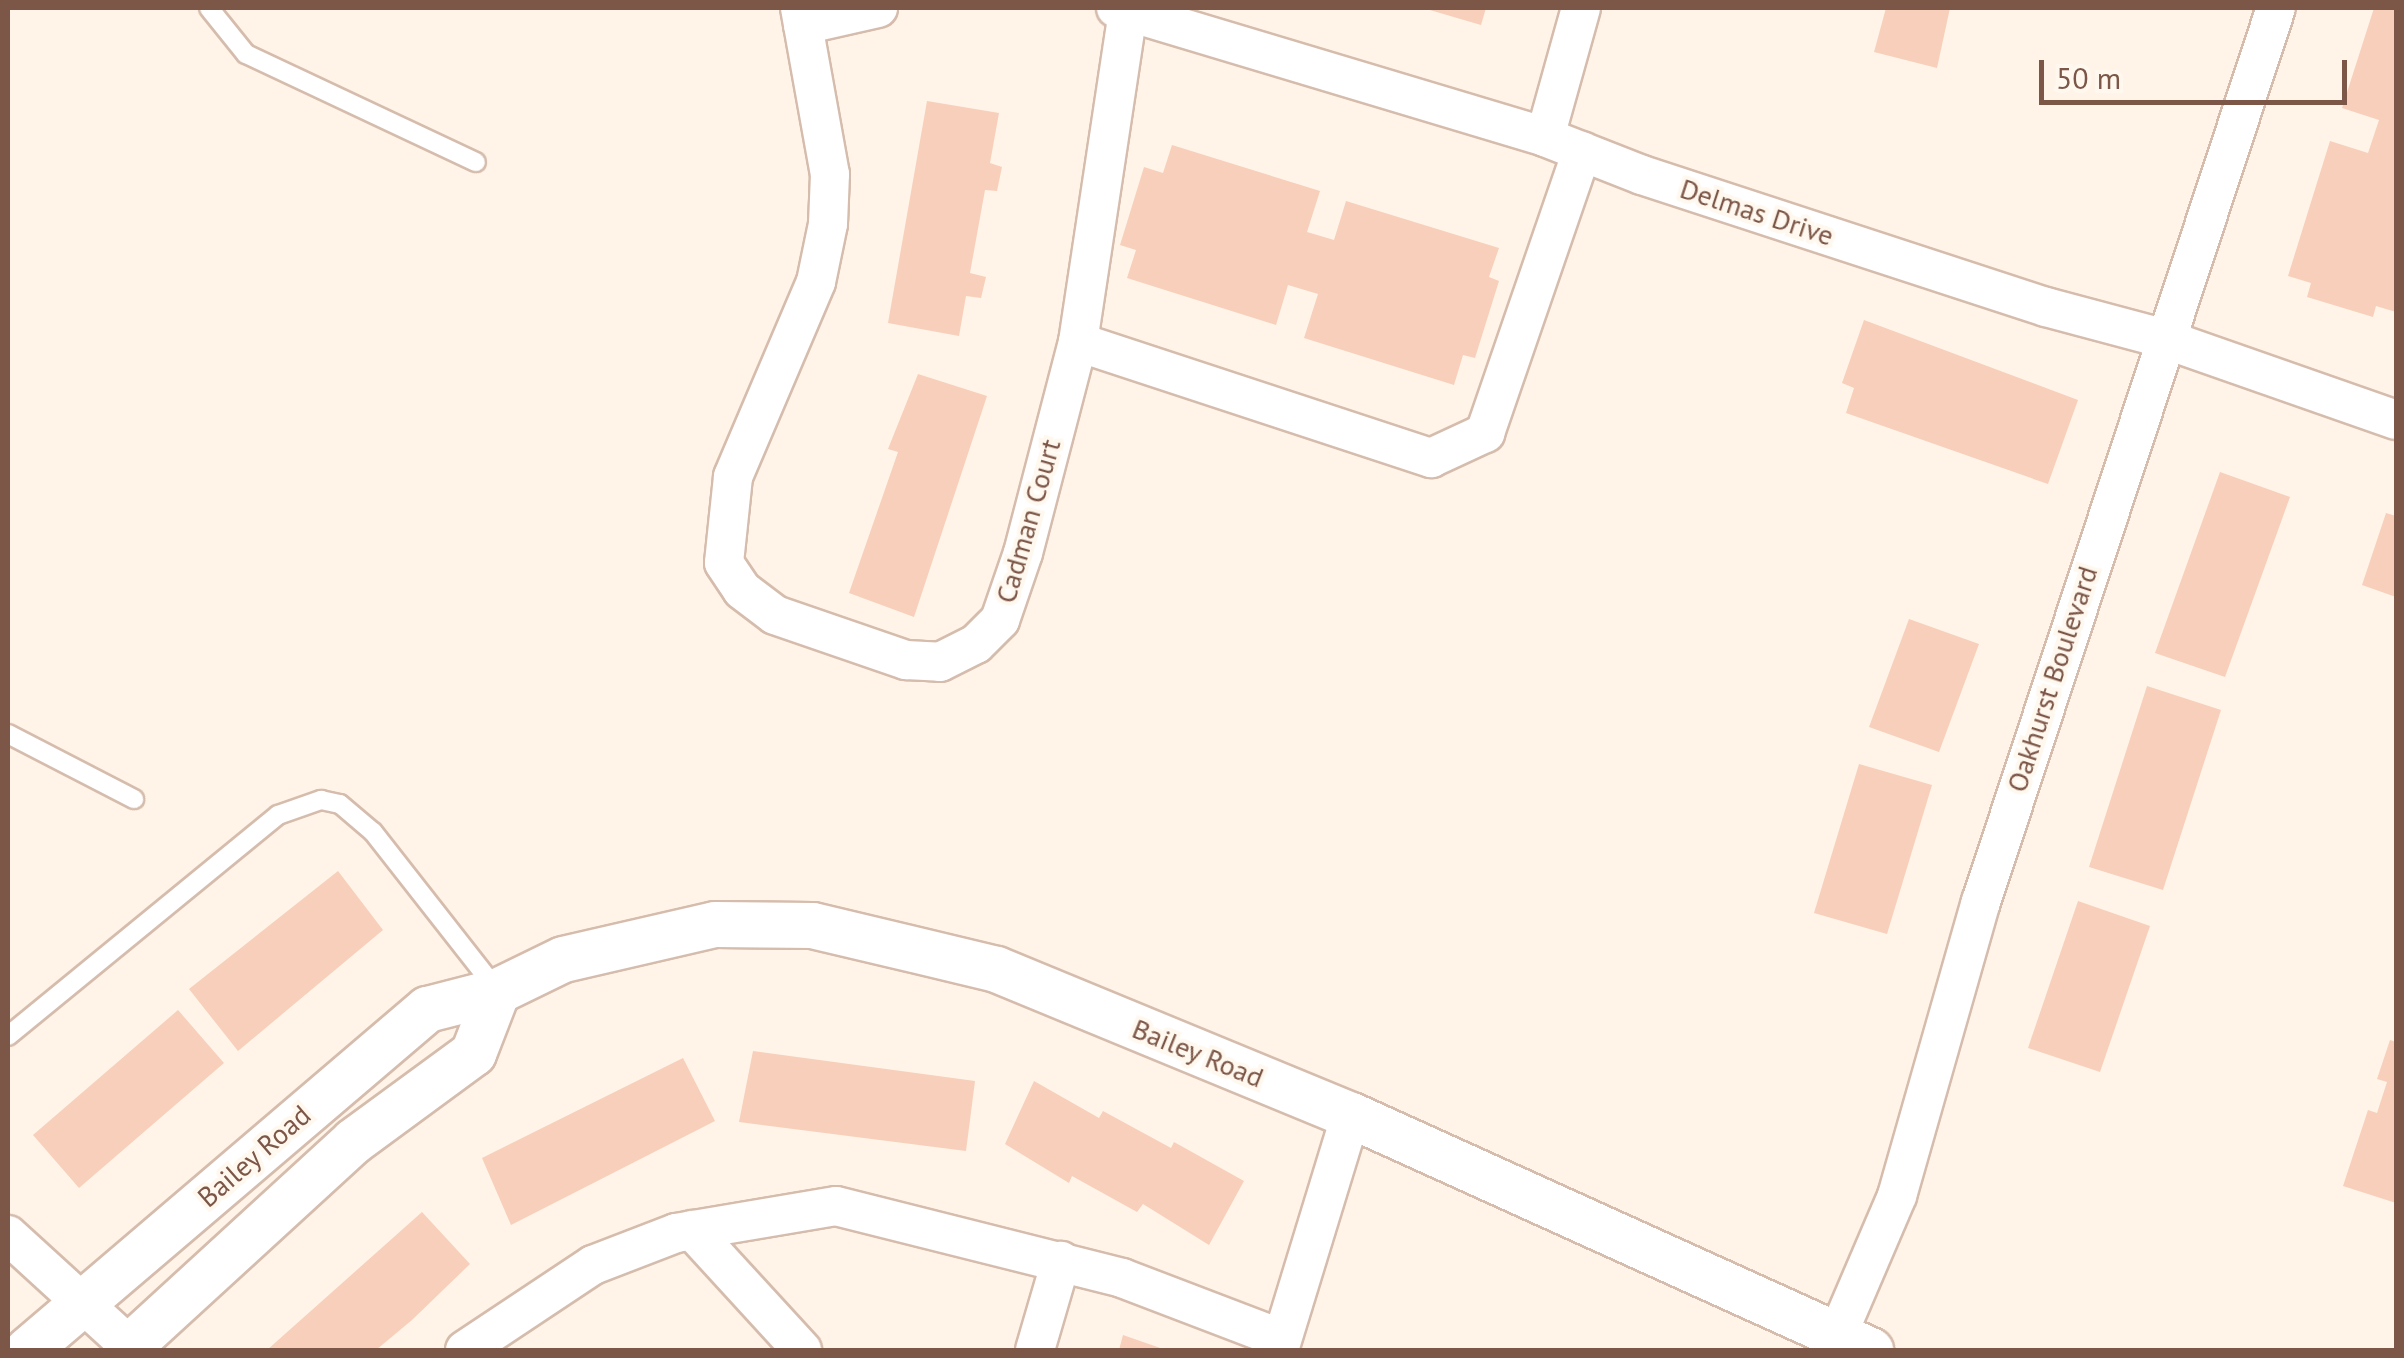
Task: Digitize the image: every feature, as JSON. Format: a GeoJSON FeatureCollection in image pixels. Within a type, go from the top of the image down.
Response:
{"type":"FeatureCollection","features":[{"type":"Feature","properties":{"kind":"street"},"geometry":{"type":"LineString","coordinates":[[802,16],[878,8]]}},
{"type":"Feature","properties":{"kind":"street"},"geometry":{"type":"LineString","coordinates":[[1546,137],[1581,8]]}},
{"type":"Feature","properties":{"kind":"street","name":"Oakhurst Boulevard"},"geometry":{"type":"LineString","coordinates":[[1846,1346],[1897,1196],[1981,902],[2162,338],[2276,8]]}},
{"type":"Feature","properties":{"kind":"street","name":"Cadman Court"},"geometry":{"type":"LineString","coordinates":[[802,16],[830,174],[828,224],[816,282],[733,477],[724,563],[742,590],[775,615],[906,660],[940,662],[976,644],[1000,620],[1023,553],[1078,342],[1122,9]]}},
{"type":"Feature","properties":{"kind":"street","name":"Delmas Drive"},"geometry":{"type":"LineString","coordinates":[[1122,9],[1546,137],[2046,307],[2162,338],[2396,420]]}},
{"type":"Feature","properties":{"kind":"street"},"geometry":{"type":"LineString","coordinates":[[1078,342],[1431,458],[1485,433],[1582,151]]}},
{"type":"Feature","properties":{"kind":"street","name":"Bailey Road"},"geometry":{"type":"LineString","coordinates":[[27,1350],[427,1009],[498,991],[563,959],[636,938],[716,924],[812,925],[996,969],[1351,1115],[1846,1346]]}},
{"type":"Feature","properties":{"kind":"street","name":"Bailey Road"},"geometry":{"type":"LineString","coordinates":[[130,1349],[353,1141],[473,1053],[498,991]]}},
{"type":"Feature","properties":{"kind":"street"},"geometry":{"type":"LineString","coordinates":[[465,1350],[594,1265],[692,1230],[836,1206],[1061,1261],[1280,1345],[1351,1115]]}},
{"type":"Feature","properties":{"kind":"street"},"geometry":{"type":"LineString","coordinates":[[692,1230],[802,1350]]}},
{"type":"Feature","properties":{"kind":"street"},"geometry":{"type":"LineString","coordinates":[[8,1234],[86,1301],[130,1349]]}},
{"type":"Feature","properties":{"kind":"street"},"geometry":{"type":"LineString","coordinates":[[1035,1350],[1061,1261]]}},
{"type":"Feature","properties":{"kind":"lane"},"geometry":{"type":"LineString","coordinates":[[210,8],[246,54],[476,162]]}},
{"type":"Feature","properties":{"kind":"lane"},"geometry":{"type":"LineString","coordinates":[[8,734],[134,799]]}},
{"type":"Feature","properties":{"kind":"lane"},"geometry":{"type":"LineString","coordinates":[[8,1036],[278,815],[321,800],[356,814],[498,991]]}},
{"type":"Feature","properties":{"kind":"building"},"geometry":{"type":"Polygon","coordinates":[[[1423,8],[1486,8],[1481,25],[1423,8]]]}},
{"type":"Feature","properties":{"kind":"building"},"geometry":{"type":"Polygon","coordinates":[[[1886,8],[1950,8],[1937,68],[1874,52],[1886,8]]]}},
{"type":"Feature","properties":{"kind":"building"},"geometry":{"type":"Polygon","coordinates":[[[2374,8],[2396,8],[2396,312],[2376,306],[2373,317],[2307,297],[2311,283],[2288,276],[2330,141],[2368,153],[2379,120],[2342,108],[2374,8]]]}},
{"type":"Feature","properties":{"kind":"building"},"geometry":{"type":"Polygon","coordinates":[[[927,101],[999,113],[990,163],[1002,167],[997,191],[985,190],[970,273],[986,277],[981,298],[966,296],[959,336],[888,323],[927,101]]]}},
{"type":"Feature","properties":{"kind":"building"},"geometry":{"type":"Polygon","coordinates":[[[1172,145],[1320,191],[1307,232],[1334,240],[1346,201],[1499,248],[1489,277],[1499,281],[1475,358],[1463,355],[1454,385],[1304,338],[1318,294],[1288,285],[1276,325],[1127,278],[1136,250],[1120,245],[1144,167],[1163,173],[1172,145]]]}},
{"type":"Feature","properties":{"kind":"building"},"geometry":{"type":"Polygon","coordinates":[[[1864,320],[2078,400],[2048,484],[1846,413],[1854,388],[1842,383],[1864,320]]]}},
{"type":"Feature","properties":{"kind":"building"},"geometry":{"type":"Polygon","coordinates":[[[918,374],[987,396],[914,617],[849,593],[898,452],[888,449],[918,374]]]}},
{"type":"Feature","properties":{"kind":"building"},"geometry":{"type":"Polygon","coordinates":[[[2220,472],[2290,497],[2225,677],[2155,653],[2220,472]]]}},
{"type":"Feature","properties":{"kind":"building"},"geometry":{"type":"Polygon","coordinates":[[[2386,513],[2396,516],[2396,597],[2362,585],[2386,513]]]}},
{"type":"Feature","properties":{"kind":"building"},"geometry":{"type":"Polygon","coordinates":[[[1909,619],[1979,644],[1939,752],[1869,727],[1909,619]]]}},
{"type":"Feature","properties":{"kind":"building"},"geometry":{"type":"Polygon","coordinates":[[[2147,686],[2221,710],[2163,890],[2089,867],[2147,686]]]}},
{"type":"Feature","properties":{"kind":"building"},"geometry":{"type":"Polygon","coordinates":[[[1859,764],[1932,785],[1887,934],[1814,913],[1859,764]]]}},
{"type":"Feature","properties":{"kind":"building"},"geometry":{"type":"Polygon","coordinates":[[[338,871],[383,930],[238,1051],[189,989],[338,871]]]}},
{"type":"Feature","properties":{"kind":"building"},"geometry":{"type":"Polygon","coordinates":[[[2078,901],[2150,926],[2100,1072],[2028,1048],[2078,901]]]}},
{"type":"Feature","properties":{"kind":"building"},"geometry":{"type":"Polygon","coordinates":[[[178,1010],[224,1063],[79,1188],[33,1135],[178,1010]]]}},
{"type":"Feature","properties":{"kind":"building"},"geometry":{"type":"Polygon","coordinates":[[[2390,1040],[2396,1042],[2396,1203],[2343,1186],[2368,1110],[2377,1113],[2387,1082],[2377,1079],[2390,1040]]]}},
{"type":"Feature","properties":{"kind":"building"},"geometry":{"type":"Polygon","coordinates":[[[753,1051],[975,1081],[966,1151],[739,1122],[753,1051]]]}},
{"type":"Feature","properties":{"kind":"building"},"geometry":{"type":"Polygon","coordinates":[[[683,1058],[715,1121],[511,1225],[482,1158],[683,1058]]]}},
{"type":"Feature","properties":{"kind":"building"},"geometry":{"type":"Polygon","coordinates":[[[1034,1081],[1099,1118],[1103,1111],[1171,1148],[1174,1142],[1244,1181],[1209,1245],[1143,1204],[1137,1212],[1072,1176],[1069,1183],[1005,1144],[1034,1081]]]}},
{"type":"Feature","properties":{"kind":"building"},"geometry":{"type":"Polygon","coordinates":[[[422,1212],[470,1264],[412,1320],[376,1350],[267,1350],[422,1212]]]}},
{"type":"Feature","properties":{"kind":"building"},"geometry":{"type":"Polygon","coordinates":[[[1123,1335],[1166,1350],[1119,1350],[1123,1335]]]}}]}
